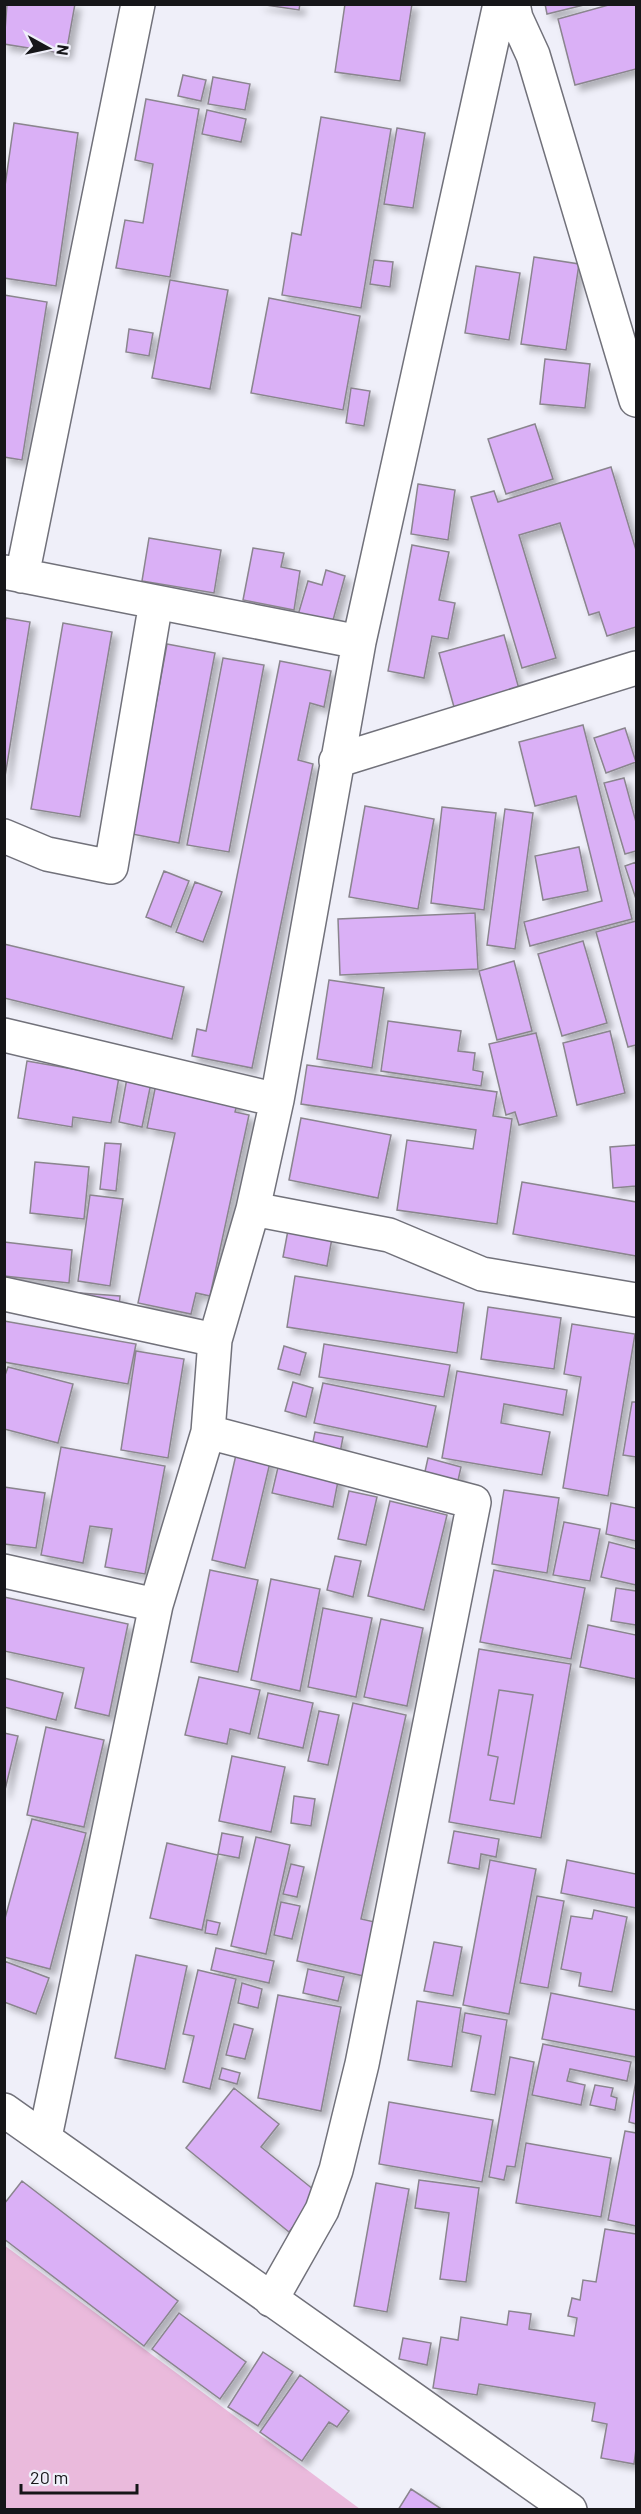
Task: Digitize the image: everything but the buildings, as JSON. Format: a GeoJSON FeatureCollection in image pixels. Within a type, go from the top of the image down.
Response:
{"type":"FeatureCollection","features":[{"type":"Feature","properties":{"kind":"street"},"geometry":{"type":"LineString","coordinates":[[138,4],[13,574],[359,642]]}},
{"type":"Feature","properties":{"kind":"street"},"geometry":{"type":"LineString","coordinates":[[45,2138],[156,1605],[208,1432],[215,1341],[253,1209],[277,1100],[359,642],[500,4]]}},
{"type":"Feature","properties":{"kind":"street"},"geometry":{"type":"LineString","coordinates":[[513,4],[516,18],[533,55],[636,400]]}},
{"type":"Feature","properties":{"kind":"street"},"geometry":{"type":"LineString","coordinates":[[4,836],[47,854],[111,867],[156,602]]}},
{"type":"Feature","properties":{"kind":"street"},"geometry":{"type":"LineString","coordinates":[[336,761],[636,668]]}},
{"type":"Feature","properties":{"kind":"street"},"geometry":{"type":"LineString","coordinates":[[4,1035],[277,1100]]}},
{"type":"Feature","properties":{"kind":"street"},"geometry":{"type":"LineString","coordinates":[[253,1209],[389,1235],[482,1274],[636,1300]]}},
{"type":"Feature","properties":{"kind":"street"},"geometry":{"type":"LineString","coordinates":[[4,1294],[215,1341]]}},
{"type":"Feature","properties":{"kind":"street"},"geometry":{"type":"LineString","coordinates":[[208,1432],[474,1502],[362,2064],[336,2170],[322,2211],[271,2300]]}},
{"type":"Feature","properties":{"kind":"street"},"geometry":{"type":"LineString","coordinates":[[4,1571],[156,1605]]}},
{"type":"Feature","properties":{"kind":"street"},"geometry":{"type":"LineString","coordinates":[[4,2110],[570,2510]]}},
{"type":"Feature","properties":{"kind":"shaded area"},"geometry":{"type":"Polygon","coordinates":[[[4,2245],[360,2509],[5,2509],[4,2245]]]}}]}
